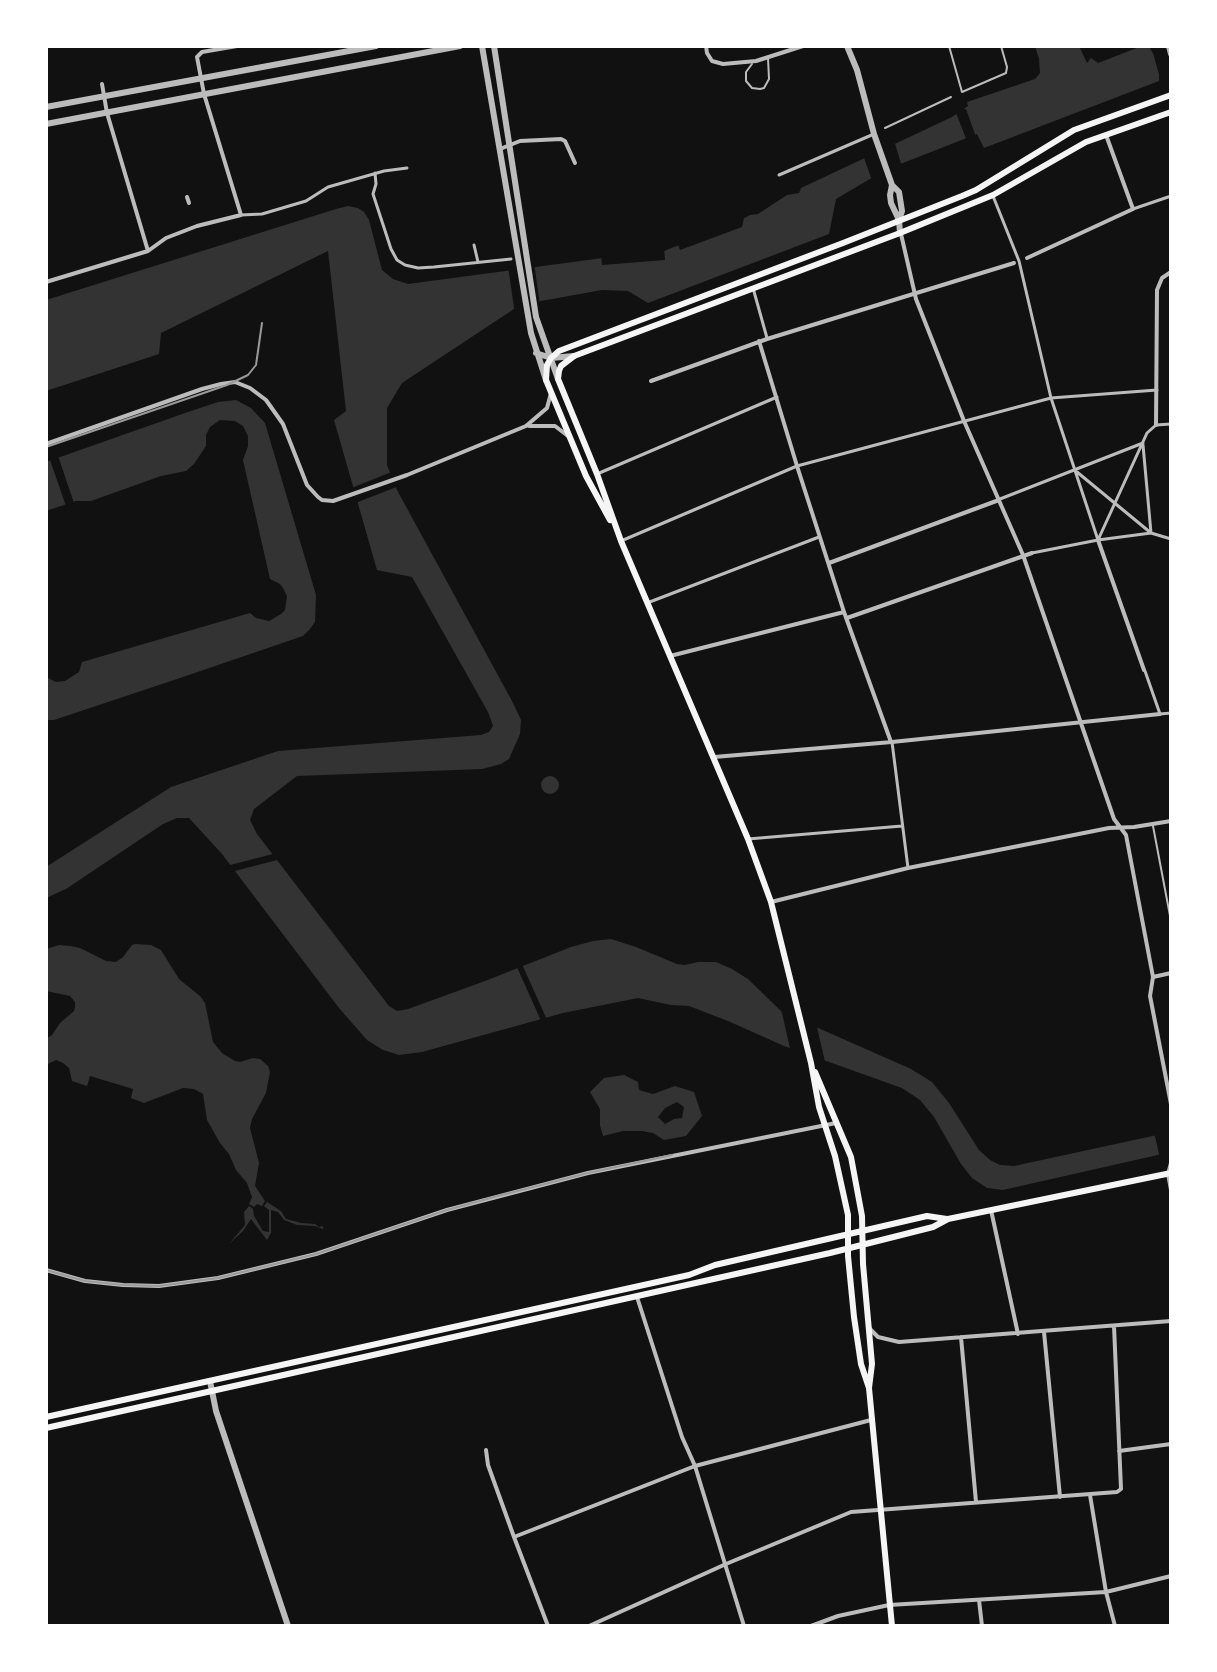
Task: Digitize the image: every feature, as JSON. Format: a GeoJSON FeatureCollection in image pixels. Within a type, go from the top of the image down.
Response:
{"type":"FeatureCollection","features":[{"type":"Feature","properties":{"kind":"main road"},"geometry":{"type":"LineString","coordinates":[[621,541],[586,476],[546,380],[551,358],[569,346],[976,190],[1074,130],[1171,95]]}},
{"type":"Feature","properties":{"kind":"main road"},"geometry":{"type":"LineString","coordinates":[[869,1388],[861,1364],[855,1327],[845,1200],[819,1107],[771,902],[748,839],[621,541],[558,379],[561,366],[574,356],[993,195],[1077,147],[1171,112]]}},
{"type":"Feature","properties":{"kind":"main road"},"geometry":{"type":"LineString","coordinates":[[811,1063],[851,1157],[861,1203],[872,1364],[869,1388],[871,1420],[892,1626]]}},
{"type":"Feature","properties":{"kind":"main road"},"geometry":{"type":"LineString","coordinates":[[46,1428],[637,1297],[933,1227],[948,1219],[1170,1174]]}},
{"type":"Feature","properties":{"kind":"main road"},"geometry":{"type":"LineString","coordinates":[[46,1417],[689,1275],[715,1265],[927,1216],[948,1219]]}},
{"type":"Feature","properties":{"kind":"street"},"geometry":{"type":"LineString","coordinates":[[237,46],[202,52],[197,57],[204,94],[241,215]]}},
{"type":"Feature","properties":{"kind":"street"},"geometry":{"type":"LineString","coordinates":[[46,107],[376,46]]}},
{"type":"Feature","properties":{"kind":"street"},"geometry":{"type":"LineString","coordinates":[[46,124],[460,46]]}},
{"type":"Feature","properties":{"kind":"street"},"geometry":{"type":"LineString","coordinates":[[482,46],[527,313],[546,380]]}},
{"type":"Feature","properties":{"kind":"street"},"geometry":{"type":"LineString","coordinates":[[494,46],[535,312],[558,379]]}},
{"type":"Feature","properties":{"kind":"street"},"geometry":{"type":"LineString","coordinates":[[706,46],[712,61],[723,64],[756,61],[803,46]]}},
{"type":"Feature","properties":{"kind":"street"},"geometry":{"type":"LineString","coordinates":[[847,46],[892,185],[891,203],[899,220],[915,294],[964,421],[1023,555],[1114,819],[1126,835],[1153,977],[1150,996],[1171,1104]]}},
{"type":"Feature","properties":{"kind":"street"},"geometry":{"type":"LineString","coordinates":[[1169,46],[1171,54]]}},
{"type":"Feature","properties":{"kind":"street"},"geometry":{"type":"LineString","coordinates":[[102,84],[107,113],[148,251]]}},
{"type":"Feature","properties":{"kind":"street"},"geometry":{"type":"LineString","coordinates":[[779,175],[874,134]]}},
{"type":"Feature","properties":{"kind":"street"},"geometry":{"type":"LineString","coordinates":[[1106,135],[1133,209]]}},
{"type":"Feature","properties":{"kind":"street"},"geometry":{"type":"LineString","coordinates":[[500,149],[520,141],[561,139],[565,141],[575,163]]}},
{"type":"Feature","properties":{"kind":"street"},"geometry":{"type":"LineString","coordinates":[[46,282],[148,251],[166,238],[197,225],[241,215],[262,214],[306,201],[328,187],[375,173],[407,168]]}},
{"type":"Feature","properties":{"kind":"street"},"geometry":{"type":"LineString","coordinates":[[375,173],[373,194],[397,260],[418,268],[511,259]]}},
{"type":"Feature","properties":{"kind":"street"},"geometry":{"type":"LineString","coordinates":[[993,195],[1017,262],[1051,398],[1160,714]]}},
{"type":"Feature","properties":{"kind":"street"},"geometry":{"type":"LineString","coordinates":[[651,381],[759,341],[1017,262],[1133,209],[1171,196]]}},
{"type":"Feature","properties":{"kind":"street"},"geometry":{"type":"LineString","coordinates":[[474,245],[478,262]]}},
{"type":"Feature","properties":{"kind":"street"},"geometry":{"type":"LineString","coordinates":[[1156,425],[1157,290],[1162,278],[1171,272]]}},
{"type":"Feature","properties":{"kind":"street"},"geometry":{"type":"LineString","coordinates":[[753,288],[767,339]]}},
{"type":"Feature","properties":{"kind":"street"},"geometry":{"type":"LineString","coordinates":[[759,341],[844,612],[892,742],[908,868]]}},
{"type":"Feature","properties":{"kind":"street"},"geometry":{"type":"LineString","coordinates":[[546,344],[569,346]]}},
{"type":"Feature","properties":{"kind":"street"},"geometry":{"type":"LineString","coordinates":[[536,353],[551,358],[574,356]]}},
{"type":"Feature","properties":{"kind":"street"},"geometry":{"type":"LineString","coordinates":[[46,444],[211,386],[235,382],[257,392],[274,410],[283,424],[307,485],[313,494],[327,501],[400,478],[526,426],[547,408],[551,393]]}},
{"type":"Feature","properties":{"kind":"street"},"geometry":{"type":"LineString","coordinates":[[621,541],[797,466],[1051,398],[1157,390]]}},
{"type":"Feature","properties":{"kind":"street"},"geometry":{"type":"LineString","coordinates":[[597,474],[777,397]]}},
{"type":"Feature","properties":{"kind":"street"},"geometry":{"type":"LineString","coordinates":[[1098,540],[1147,433],[1156,425],[1171,424]]}},
{"type":"Feature","properties":{"kind":"street"},"geometry":{"type":"LineString","coordinates":[[526,426],[555,426],[570,438]]}},
{"type":"Feature","properties":{"kind":"street"},"geometry":{"type":"LineString","coordinates":[[829,563],[1143,443]]}},
{"type":"Feature","properties":{"kind":"street"},"geometry":{"type":"LineString","coordinates":[[1143,443],[1151,533]]}},
{"type":"Feature","properties":{"kind":"street"},"geometry":{"type":"LineString","coordinates":[[1076,471],[1151,533],[1171,539]]}},
{"type":"Feature","properties":{"kind":"street"},"geometry":{"type":"LineString","coordinates":[[847,618],[1023,555],[1151,533]]}},
{"type":"Feature","properties":{"kind":"street"},"geometry":{"type":"LineString","coordinates":[[647,603],[820,537]]}},
{"type":"Feature","properties":{"kind":"street"},"geometry":{"type":"LineString","coordinates":[[670,656],[844,612]]}},
{"type":"Feature","properties":{"kind":"street"},"geometry":{"type":"LineString","coordinates":[[712,757],[1171,713]]}},
{"type":"Feature","properties":{"kind":"street"},"geometry":{"type":"LineString","coordinates":[[771,902],[908,868],[1109,828],[1171,821]]}},
{"type":"Feature","properties":{"kind":"street"},"geometry":{"type":"LineString","coordinates":[[748,839],[902,826]]}},
{"type":"Feature","properties":{"kind":"street"},"geometry":{"type":"LineString","coordinates":[[1153,977],[1171,973]]}},
{"type":"Feature","properties":{"kind":"street"},"geometry":{"type":"LineString","coordinates":[[46,1270],[85,1281],[123,1285],[171,1285],[218,1278],[303,1257],[447,1210],[573,1177],[836,1123]]}},
{"type":"Feature","properties":{"kind":"street"},"geometry":{"type":"LineString","coordinates":[[1171,1163],[1171,1190]]}},
{"type":"Feature","properties":{"kind":"street"},"geometry":{"type":"LineString","coordinates":[[991,1210],[1018,1334]]}},
{"type":"Feature","properties":{"kind":"street"},"geometry":{"type":"LineString","coordinates":[[637,1297],[682,1437],[695,1466],[744,1626]]}},
{"type":"Feature","properties":{"kind":"street"},"geometry":{"type":"LineString","coordinates":[[869,1329],[876,1335],[899,1342],[1171,1321]]}},
{"type":"Feature","properties":{"kind":"street"},"geometry":{"type":"LineString","coordinates":[[589,1626],[851,1512],[1117,1492],[1121,1489],[1114,1326]]}},
{"type":"Feature","properties":{"kind":"street"},"geometry":{"type":"LineString","coordinates":[[1044,1332],[1060,1497]]}},
{"type":"Feature","properties":{"kind":"street"},"geometry":{"type":"LineString","coordinates":[[961,1337],[976,1503]]}},
{"type":"Feature","properties":{"kind":"street"},"geometry":{"type":"LineString","coordinates":[[210,1381],[216,1411],[288,1626]]}},
{"type":"Feature","properties":{"kind":"street"},"geometry":{"type":"LineString","coordinates":[[514,1537],[695,1466],[871,1420]]}},
{"type":"Feature","properties":{"kind":"street"},"geometry":{"type":"LineString","coordinates":[[1119,1451],[1171,1444]]}},
{"type":"Feature","properties":{"kind":"street"},"geometry":{"type":"LineString","coordinates":[[486,1450],[488,1465],[548,1626]]}},
{"type":"Feature","properties":{"kind":"street"},"geometry":{"type":"LineString","coordinates":[[1090,1495],[1106,1592],[1115,1626]]}},
{"type":"Feature","properties":{"kind":"street"},"geometry":{"type":"LineString","coordinates":[[811,1626],[838,1616],[889,1605],[1106,1592],[1171,1576]]}},
{"type":"Feature","properties":{"kind":"street"},"geometry":{"type":"LineString","coordinates":[[979,1600],[982,1626]]}},
{"type":"Feature","properties":{"kind":"lane"},"geometry":{"type":"LineString","coordinates":[[949,46],[962,92],[1006,73],[1001,46]]}},
{"type":"Feature","properties":{"kind":"lane"},"geometry":{"type":"LineString","coordinates":[[756,61],[745,76],[749,85],[756,90],[768,83],[768,58]]}},
{"type":"Feature","properties":{"kind":"lane"},"geometry":{"type":"LineString","coordinates":[[885,128],[951,97]]}},
{"type":"Feature","properties":{"kind":"lane"},"geometry":{"type":"LineString","coordinates":[[1153,825],[1171,921]]}},
{"type":"Feature","properties":{"kind":"shaded area"},"geometry":{"type":"Polygon","coordinates":[[[1035,46],[1079,46],[1087,63],[1091,58],[1098,63],[1149,46],[1171,71],[1159,75],[1159,81],[984,148],[977,134],[885,170],[836,199],[829,234],[648,303],[628,291],[602,290],[514,309],[402,383],[387,408],[387,465],[397,490],[512,701],[521,720],[520,734],[509,759],[482,769],[297,776],[254,809],[250,820],[257,834],[389,1006],[397,1011],[571,947],[611,939],[677,964],[716,962],[748,979],[782,1012],[911,1069],[932,1082],[979,1150],[1000,1165],[1014,1166],[1171,1132],[1171,1152],[1003,1190],[987,1188],[972,1178],[961,1164],[934,1117],[920,1100],[902,1088],[784,1046],[689,1006],[638,998],[563,1013],[422,1052],[399,1055],[383,1050],[367,1040],[339,1008],[222,854],[189,818],[177,818],[163,824],[66,889],[46,898],[46,867],[171,787],[278,751],[481,735],[493,726],[412,577],[377,570],[334,420],[346,411],[328,251],[161,333],[159,354],[46,391],[46,300],[348,206],[364,212],[369,220],[382,270],[393,279],[408,284],[664,251],[758,214],[787,195],[799,193],[801,188],[952,117],[968,106],[967,102],[1035,79],[1040,73],[1035,46]]]}},
{"type":"Feature","properties":{"kind":"shaded area"},"geometry":{"type":"Polygon","coordinates":[[[236,400],[251,408],[265,423],[316,595],[315,622],[303,636],[54,720],[46,720],[46,677],[56,682],[65,681],[79,672],[82,662],[250,613],[269,621],[285,610],[287,596],[280,584],[270,579],[243,460],[248,436],[243,426],[235,421],[220,420],[210,427],[206,446],[186,471],[161,476],[91,501],[76,501],[46,511],[46,462],[218,402],[236,400]]]}},
{"type":"Feature","properties":{"kind":"shaded area"},"geometry":{"type":"Polygon","coordinates":[[[546,776],[554,776],[559,785],[557,792],[546,794],[541,789],[541,781],[546,776]]]}},
{"type":"Feature","properties":{"kind":"shaded area"},"geometry":{"type":"Polygon","coordinates":[[[135,944],[151,945],[161,950],[179,979],[201,997],[213,1042],[222,1053],[240,1062],[260,1059],[268,1066],[270,1072],[266,1093],[250,1128],[259,1163],[255,1186],[265,1201],[262,1206],[249,1204],[252,1197],[247,1183],[207,1120],[203,1094],[183,1088],[144,1103],[131,1098],[133,1089],[90,1076],[87,1086],[72,1081],[69,1068],[63,1063],[56,1060],[46,1065],[46,1039],[74,1011],[75,1002],[70,996],[46,991],[46,949],[70,946],[116,962],[135,944]]]}},
{"type":"Feature","properties":{"kind":"shaded area"},"geometry":{"type":"Polygon","coordinates":[[[624,1075],[638,1082],[639,1090],[653,1094],[675,1086],[694,1092],[702,1116],[686,1136],[664,1140],[653,1133],[623,1131],[603,1136],[600,1109],[590,1092],[604,1078],[624,1075]],[[677,1102],[665,1108],[658,1117],[665,1124],[682,1118],[684,1107],[677,1102]]]}},
{"type":"Feature","properties":{"kind":"shaded area"},"geometry":{"type":"Polygon","coordinates":[[[267,1202],[281,1211],[286,1219],[323,1226],[323,1229],[297,1225],[284,1220],[278,1212],[271,1210],[271,1233],[267,1240],[251,1219],[229,1244],[245,1225],[244,1212],[249,1206],[263,1231],[269,1232],[269,1210],[264,1206],[267,1202]]]}},
{"type":"Feature","properties":{"kind":"pier"},"geometry":{"type":"Polygon","coordinates":[[[1151,46],[1155,49],[1171,46],[1171,74],[1160,78],[1151,46]]]}},
{"type":"Feature","properties":{"kind":"pier"},"geometry":{"type":"Polygon","coordinates":[[[966,109],[976,137],[967,141],[956,113],[966,109]]]}},
{"type":"Feature","properties":{"kind":"pier"},"geometry":{"type":"Polygon","coordinates":[[[894,140],[902,167],[873,183],[863,155],[894,140]]]}},
{"type":"Feature","properties":{"kind":"pier"},"geometry":{"type":"Polygon","coordinates":[[[741,215],[744,218],[742,227],[680,250],[677,242],[741,215]]]}},
{"type":"Feature","properties":{"kind":"pier"},"geometry":{"type":"Polygon","coordinates":[[[664,247],[665,260],[602,265],[601,254],[606,256],[664,247]]]}},
{"type":"Feature","properties":{"kind":"pier"},"geometry":{"type":"Polygon","coordinates":[[[534,263],[540,305],[515,314],[508,267],[534,263]]]}},
{"type":"Feature","properties":{"kind":"pier"},"geometry":{"type":"Polygon","coordinates":[[[57,453],[74,503],[66,506],[49,457],[57,453]]]}},
{"type":"Feature","properties":{"kind":"pier"},"geometry":{"type":"Polygon","coordinates":[[[394,471],[399,486],[353,504],[349,489],[394,471]]]}},
{"type":"Feature","properties":{"kind":"pier"},"geometry":{"type":"Polygon","coordinates":[[[277,853],[281,859],[231,872],[226,866],[277,853]]]}},
{"type":"Feature","properties":{"kind":"pier"},"geometry":{"type":"Polygon","coordinates":[[[521,962],[548,1022],[542,1023],[516,965],[521,962]]]}},
{"type":"Feature","properties":{"kind":"pier"},"geometry":{"type":"Polygon","coordinates":[[[780,1004],[784,1009],[816,1023],[826,1066],[791,1053],[780,1004]]]}},
{"type":"Feature","properties":{"kind":"pier"},"geometry":{"type":"Polygon","coordinates":[[[1171,1128],[1171,1156],[1160,1158],[1154,1132],[1171,1128]]]}},
{"type":"Feature","properties":{"kind":"tram line"},"geometry":{"type":"LineString","coordinates":[[46,447],[248,375],[256,365],[262,323]]}},
{"type":"Feature","properties":{"kind":"tram line"},"geometry":{"type":"LineString","coordinates":[[46,1270],[85,1281],[123,1285],[159,1286],[218,1278],[316,1254],[498,1196],[672,1155]]}}]}
